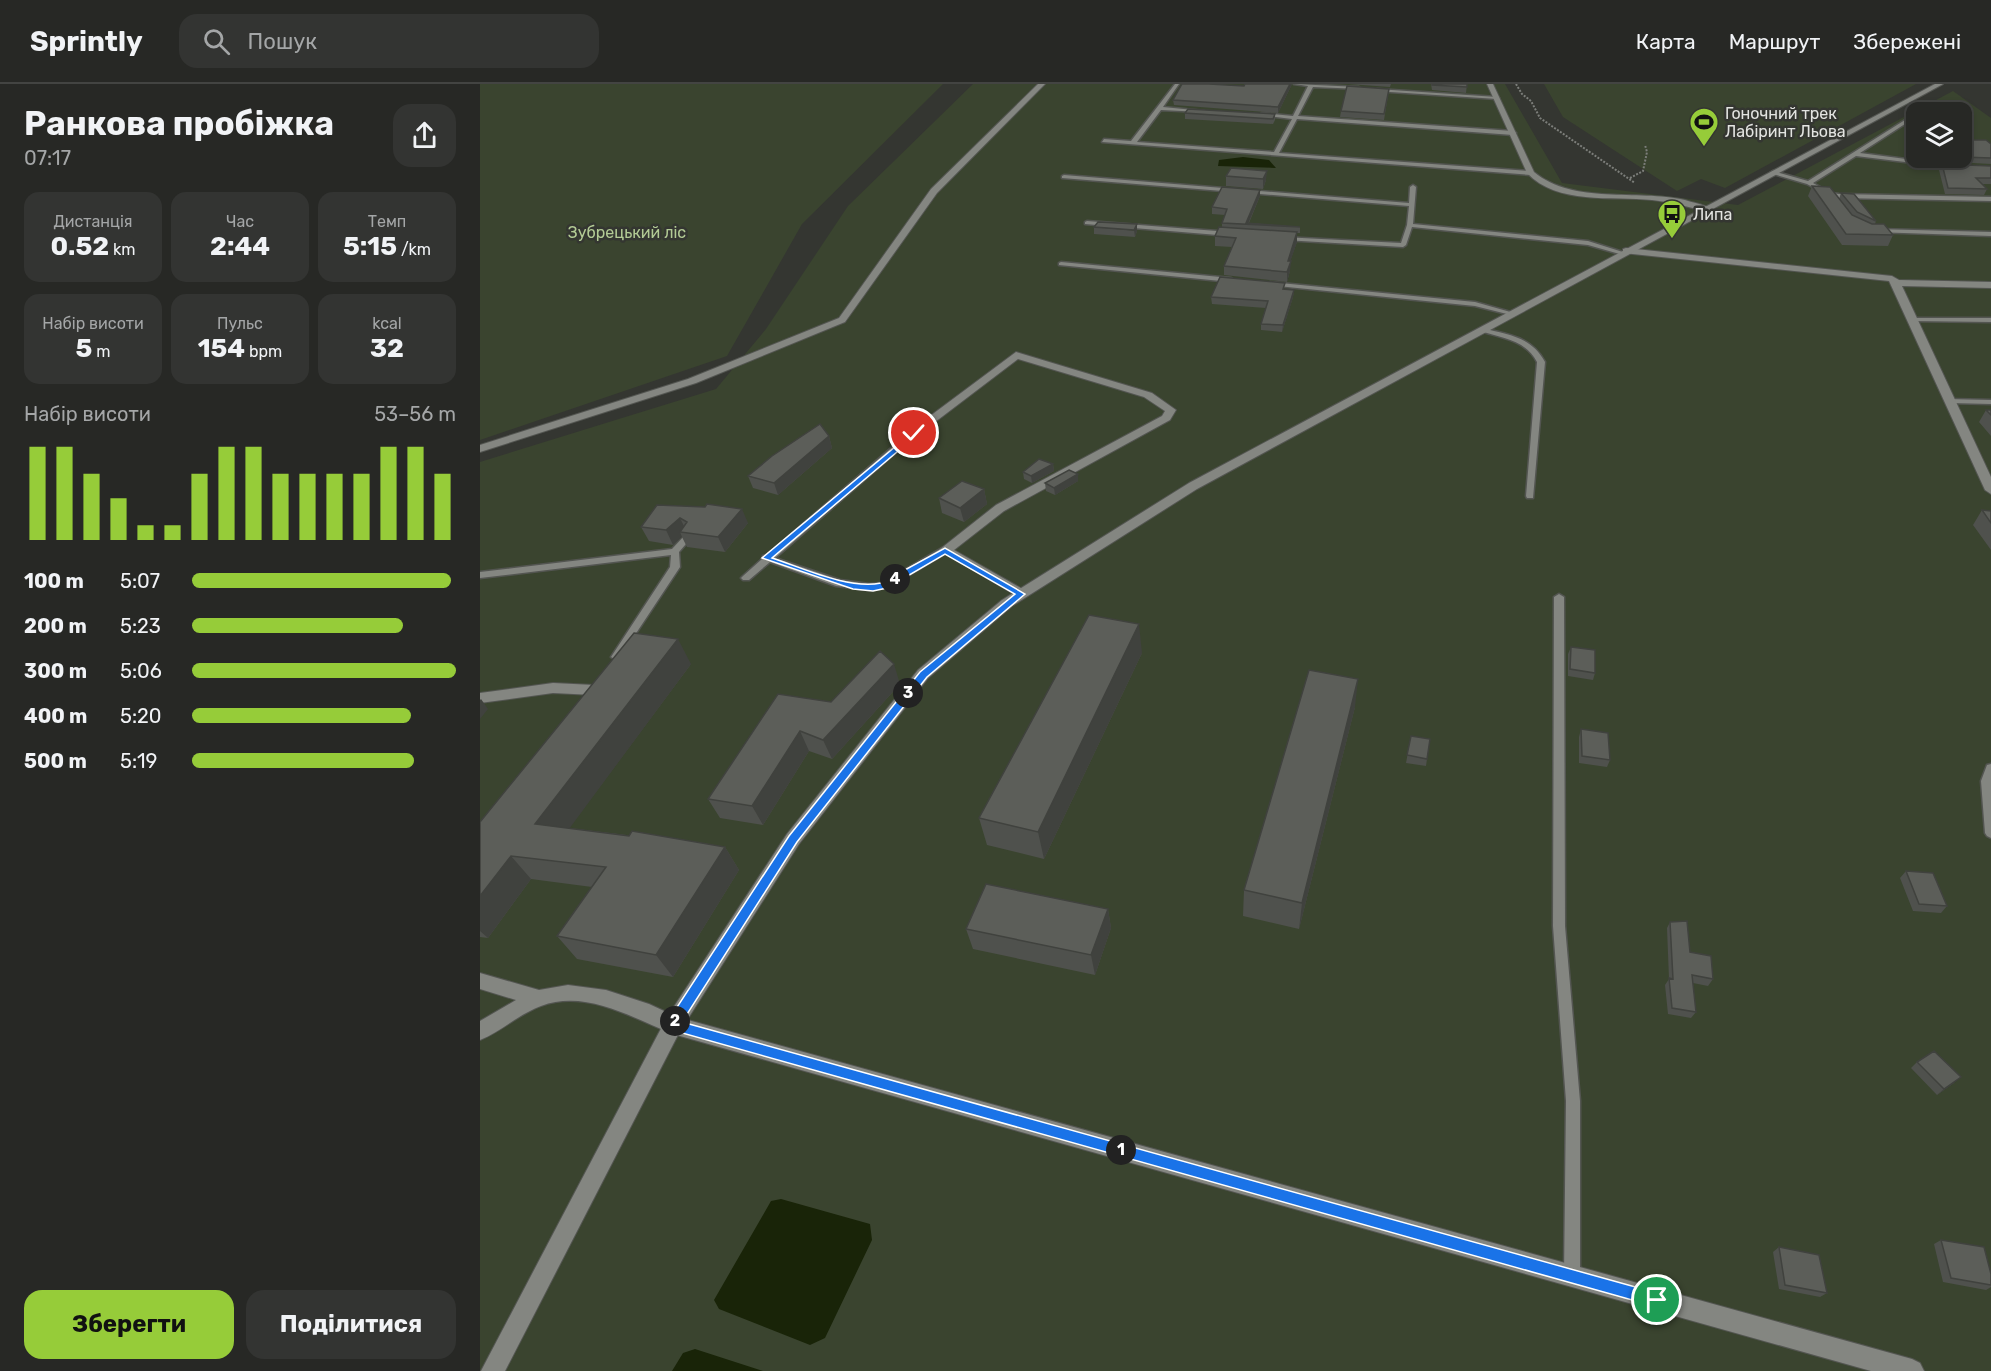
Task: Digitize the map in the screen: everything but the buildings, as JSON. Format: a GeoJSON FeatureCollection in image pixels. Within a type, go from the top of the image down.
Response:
{"type":"FeatureCollection","features":[{"type":"Feature","properties":{"kind":"street"},"geometry":{"type":"LineString","coordinates":[[480,448],[692,381],[843,320],[934,191],[1042,84]]}},
{"type":"Feature","properties":{"kind":"street"},"geometry":{"type":"LineString","coordinates":[[1491,84],[1531,173],[1538,181],[1574,192],[1666,199],[1707,209]]}},
{"type":"Feature","properties":{"kind":"street"},"geometry":{"type":"LineString","coordinates":[[493,1371],[673,1025],[793,839],[923,675],[1021,594],[1193,486],[1624,252],[1940,84]]}},
{"type":"Feature","properties":{"kind":"street"},"geometry":{"type":"LineString","coordinates":[[1624,252],[1883,276],[1896,283],[1991,285]]}},
{"type":"Feature","properties":{"kind":"street"},"geometry":{"type":"LineString","coordinates":[[1896,283],[1991,490]]}},
{"type":"Feature","properties":{"kind":"street"},"geometry":{"type":"LineString","coordinates":[[914,433],[1016,355],[1148,395],[1171,410],[1166,418],[1000,508],[945,550],[1021,594]]}},
{"type":"Feature","properties":{"kind":"street"},"geometry":{"type":"LineString","coordinates":[[480,698],[553,688],[598,685],[580,709]]}},
{"type":"Feature","properties":{"kind":"street"},"geometry":{"type":"LineString","coordinates":[[480,981],[538,998]]}},
{"type":"Feature","properties":{"kind":"street"},"geometry":{"type":"LineString","coordinates":[[480,1031],[538,998],[578,992],[655,1014],[673,1025],[1912,1371]]}},
{"type":"Feature","properties":{"kind":"lane"},"geometry":{"type":"LineString","coordinates":[[1133,143],[1177,84]]}},
{"type":"Feature","properties":{"kind":"lane"},"geometry":{"type":"LineString","coordinates":[[1296,84],[1497,98]]}},
{"type":"Feature","properties":{"kind":"lane"},"geometry":{"type":"LineString","coordinates":[[1276,154],[1312,85]]}},
{"type":"Feature","properties":{"kind":"lane"},"geometry":{"type":"LineString","coordinates":[[1160,108],[1205,111]]}},
{"type":"Feature","properties":{"kind":"lane"},"geometry":{"type":"LineString","coordinates":[[1250,114],[1513,133]]}},
{"type":"Feature","properties":{"kind":"lane"},"geometry":{"type":"LineString","coordinates":[[1809,183],[1906,122]]}},
{"type":"Feature","properties":{"kind":"lane"},"geometry":{"type":"LineString","coordinates":[[1104,141],[1531,173]]}},
{"type":"Feature","properties":{"kind":"lane"},"geometry":{"type":"LineString","coordinates":[[1855,154],[1906,162]]}},
{"type":"Feature","properties":{"kind":"lane"},"geometry":{"type":"LineString","coordinates":[[1773,173],[1809,183],[1829,194],[1859,197],[1991,199]]}},
{"type":"Feature","properties":{"kind":"lane"},"geometry":{"type":"LineString","coordinates":[[1064,177],[1412,205]]}},
{"type":"Feature","properties":{"kind":"lane"},"geometry":{"type":"LineString","coordinates":[[1277,237],[1403,245],[1407,241],[1410,225],[1413,187]]}},
{"type":"Feature","properties":{"kind":"lane"},"geometry":{"type":"LineString","coordinates":[[1829,194],[1834,201]]}},
{"type":"Feature","properties":{"kind":"lane"},"geometry":{"type":"LineString","coordinates":[[1086,223],[1241,234]]}},
{"type":"Feature","properties":{"kind":"lane"},"geometry":{"type":"LineString","coordinates":[[1410,225],[1588,243],[1624,252]]}},
{"type":"Feature","properties":{"kind":"lane"},"geometry":{"type":"LineString","coordinates":[[1870,231],[1991,234]]}},
{"type":"Feature","properties":{"kind":"lane"},"geometry":{"type":"LineString","coordinates":[[1061,264],[1235,281]]}},
{"type":"Feature","properties":{"kind":"lane"},"geometry":{"type":"LineString","coordinates":[[1258,283],[1475,304],[1511,314]]}},
{"type":"Feature","properties":{"kind":"lane"},"geometry":{"type":"LineString","coordinates":[[1913,320],[1991,320]]}},
{"type":"Feature","properties":{"kind":"lane"},"geometry":{"type":"LineString","coordinates":[[1482,330],[1527,344],[1536,349],[1541,362],[1530,496]]}},
{"type":"Feature","properties":{"kind":"lane"},"geometry":{"type":"LineString","coordinates":[[1950,401],[1991,402]]}},
{"type":"Feature","properties":{"kind":"lane"},"geometry":{"type":"LineString","coordinates":[[746,578],[766,558],[914,433]]}},
{"type":"Feature","properties":{"kind":"lane"},"geometry":{"type":"LineString","coordinates":[[613,662],[675,567],[675,552],[688,537]]}},
{"type":"Feature","properties":{"kind":"lane"},"geometry":{"type":"LineString","coordinates":[[766,558],[856,587],[873,588],[884,586],[945,550]]}},
{"type":"Feature","properties":{"kind":"lane"},"geometry":{"type":"LineString","coordinates":[[480,575],[675,552]]}},
{"type":"Feature","properties":{"kind":"lane"},"geometry":{"type":"LineString","coordinates":[[1559,597],[1559,926],[1573,1101],[1572,1276]]}},
{"type":"Feature","properties":{"kind":"lane"},"geometry":{"type":"LineString","coordinates":[[1991,768],[1986,781],[1991,833]]}},
{"type":"Feature","properties":{"kind":"path"},"geometry":{"type":"LineString","coordinates":[[1516,84],[1522,94],[1531,100],[1540,118],[1630,179],[1666,199]]}},
{"type":"Feature","properties":{"kind":"path"},"geometry":{"type":"LineString","coordinates":[[1630,179],[1643,171],[1646,145]]}},
{"type":"Feature","properties":{"kind":"green space","name":"Зубрецький ліс"},"geometry":{"type":"Polygon","coordinates":[[[480,84],[943,84],[802,224],[727,356],[480,440],[480,84]]]}},
{"type":"Feature","properties":{"kind":"green space"},"geometry":{"type":"Polygon","coordinates":[[[973,84],[1505,84],[1562,183],[1738,205],[1906,116],[1906,168],[1972,168],[1972,104],[1991,118],[1991,1371],[480,1371],[480,462],[716,389],[766,329],[848,206],[973,84]]]}},
{"type":"Feature","properties":{"kind":"green space","name":"Гоночний трек Лабіринт Льова"},"geometry":{"type":"Polygon","coordinates":[[[1544,84],[1916,84],[1725,188],[1701,179],[1677,191],[1563,117],[1544,84]]]}},
{"type":"Feature","properties":{"kind":"green space"},"geometry":{"type":"Polygon","coordinates":[[[1953,91],[1968,102],[1932,102],[1953,91]]]}},
{"type":"Feature","properties":{"kind":"shaded area"},"geometry":{"type":"Polygon","coordinates":[[[1243,157],[1269,160],[1276,168],[1218,166],[1219,160],[1243,157]]]}},
{"type":"Feature","properties":{"kind":"shaded area"},"geometry":{"type":"Polygon","coordinates":[[[781,1199],[870,1224],[872,1240],[825,1338],[810,1345],[719,1309],[714,1300],[771,1201],[781,1199]]]}},
{"type":"Feature","properties":{"kind":"shaded area"},"geometry":{"type":"Polygon","coordinates":[[[695,1349],[763,1371],[672,1371],[683,1353],[695,1349]]]}},
{"type":"Feature","properties":{"kind":"place","name":"Гоночний трек Лабіринт Льова"},"geometry":{"type":"Point","coordinates":[1704,148]}},
{"type":"Feature","properties":{"kind":"place","name":"Липа"},"geometry":{"type":"Point","coordinates":[1672,240]}},
{"type":"Feature","properties":{"kind":"route"},"geometry":{"type":"LineString","coordinates":[[914,433],[766,558],[856,587],[873,588],[884,586],[945,550],[1021,594],[1007,603],[923,675],[793,839],[673,1025],[1657,1300]]}}]}
